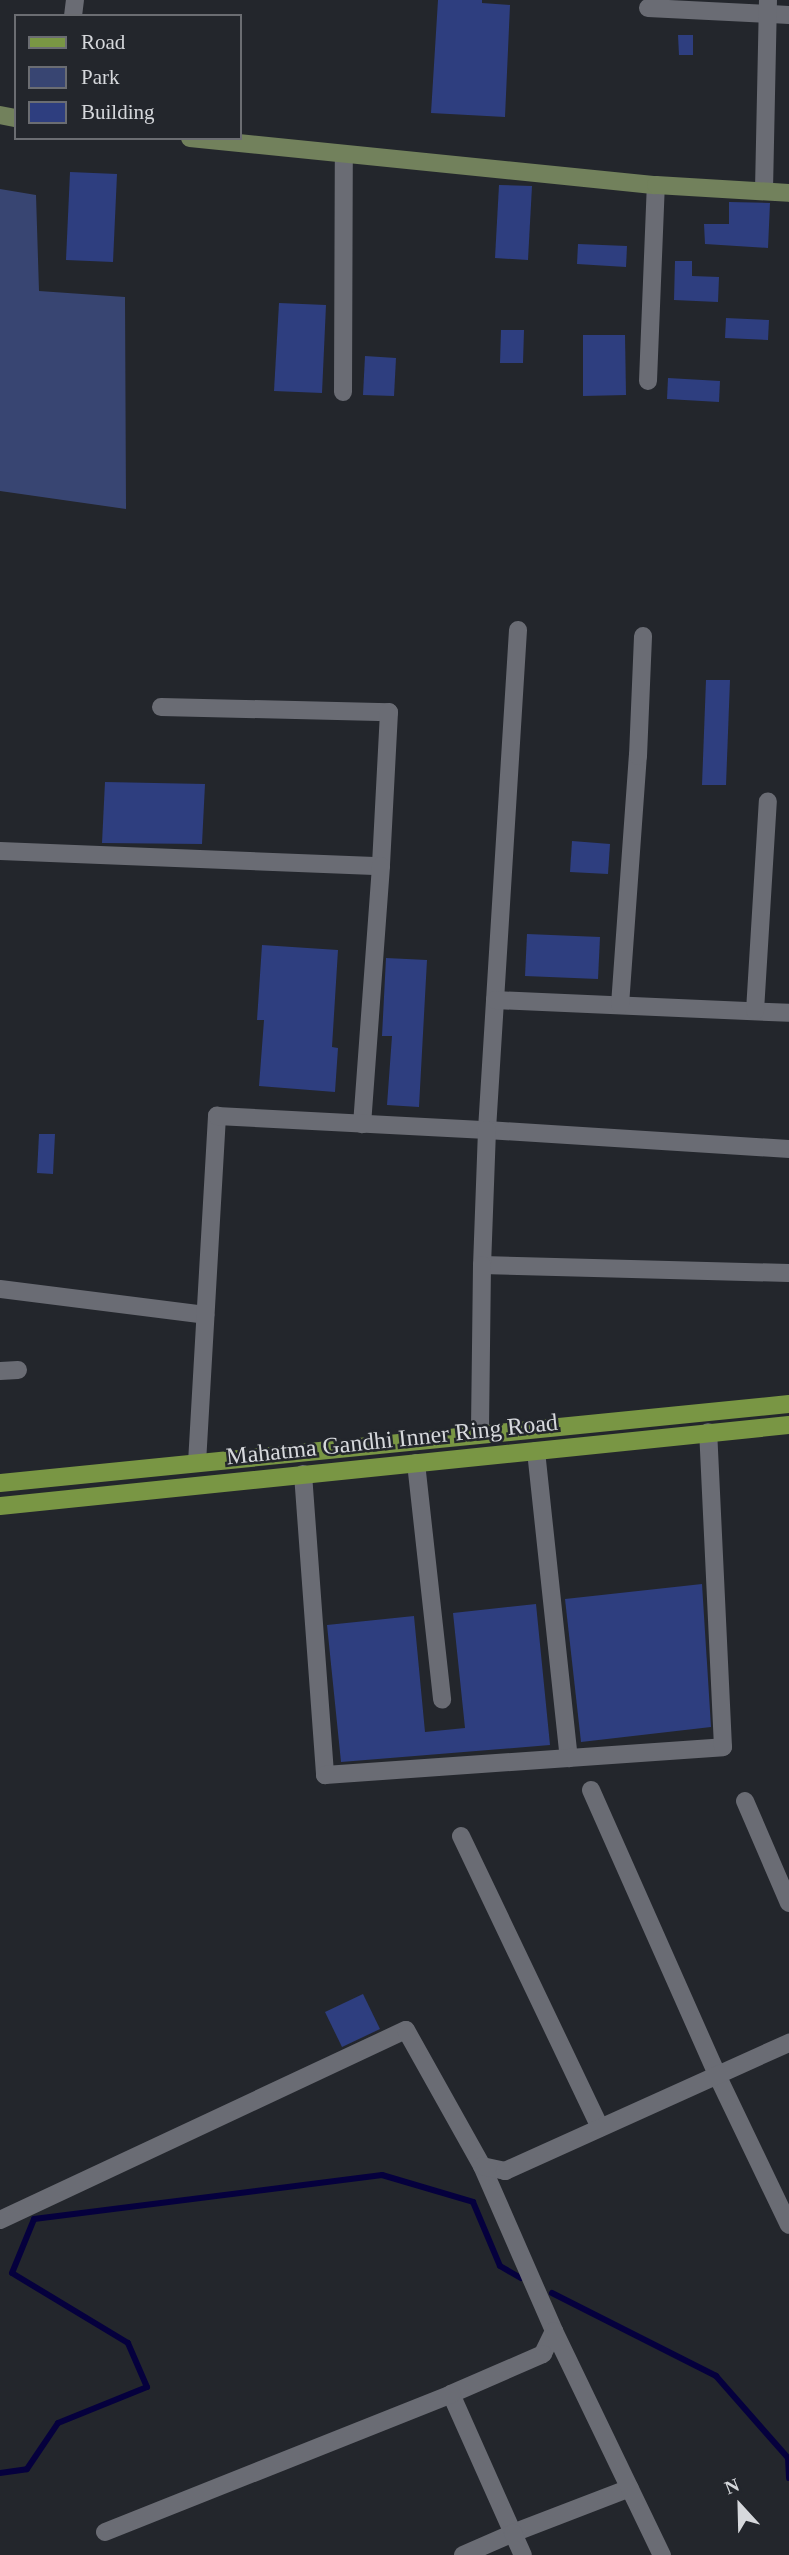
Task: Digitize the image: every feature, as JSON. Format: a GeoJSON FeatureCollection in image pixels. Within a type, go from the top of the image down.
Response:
{"type":"FeatureCollection","features":[{"type":"Feature","properties":{"kind":"main road"},"geometry":{"type":"LineString","coordinates":[[209,140],[656,185],[789,193]]}},
{"type":"Feature","properties":{"kind":"main road","name":"Mahatma Gandhi Inner Ring Road"},"geometry":{"type":"LineString","coordinates":[[0,1483],[789,1404]]}},
{"type":"Feature","properties":{"kind":"main road","name":"Mahatma Gandhi Inner Ring Road"},"geometry":{"type":"LineString","coordinates":[[0,1506],[789,1425]]}},
{"type":"Feature","properties":{"kind":"street"},"geometry":{"type":"LineString","coordinates":[[648,8],[768,7],[789,15]]}},
{"type":"Feature","properties":{"kind":"street"},"geometry":{"type":"LineString","coordinates":[[764,190],[768,7]]}},
{"type":"Feature","properties":{"kind":"street"},"geometry":{"type":"LineString","coordinates":[[343,392],[344,154]]}},
{"type":"Feature","properties":{"kind":"street"},"geometry":{"type":"LineString","coordinates":[[648,381],[656,185]]}},
{"type":"Feature","properties":{"kind":"street"},"geometry":{"type":"LineString","coordinates":[[480,1433],[481,1265],[487,1130],[518,631]]}},
{"type":"Feature","properties":{"kind":"street"},"geometry":{"type":"LineString","coordinates":[[620,1005],[638,756],[643,636]]}},
{"type":"Feature","properties":{"kind":"street"},"geometry":{"type":"LineString","coordinates":[[161,707],[388,712],[381,866],[362,1124]]}},
{"type":"Feature","properties":{"kind":"street"},"geometry":{"type":"LineString","coordinates":[[755,1011],[768,801]]}},
{"type":"Feature","properties":{"kind":"street"},"geometry":{"type":"LineString","coordinates":[[0,851],[381,866]]}},
{"type":"Feature","properties":{"kind":"street"},"geometry":{"type":"LineString","coordinates":[[495,1000],[789,1013]]}},
{"type":"Feature","properties":{"kind":"street"},"geometry":{"type":"LineString","coordinates":[[197,1462],[217,1116],[789,1149]]}},
{"type":"Feature","properties":{"kind":"street"},"geometry":{"type":"LineString","coordinates":[[481,1265],[789,1273]]}},
{"type":"Feature","properties":{"kind":"street"},"geometry":{"type":"LineString","coordinates":[[0,1289],[205,1315]]}},
{"type":"Feature","properties":{"kind":"street"},"geometry":{"type":"LineString","coordinates":[[303,1474],[325,1775],[723,1747],[708,1432]]}},
{"type":"Feature","properties":{"kind":"street"},"geometry":{"type":"LineString","coordinates":[[536,1451],[569,1758]]}},
{"type":"Feature","properties":{"kind":"street"},"geometry":{"type":"LineString","coordinates":[[416,1463],[442,1700]]}},
{"type":"Feature","properties":{"kind":"street"},"geometry":{"type":"LineString","coordinates":[[591,1790],[717,2075],[789,2225]]}},
{"type":"Feature","properties":{"kind":"street"},"geometry":{"type":"LineString","coordinates":[[745,1801],[789,1903]]}},
{"type":"Feature","properties":{"kind":"street"},"geometry":{"type":"LineString","coordinates":[[461,1836],[600,2128]]}},
{"type":"Feature","properties":{"kind":"street"},"geometry":{"type":"LineString","coordinates":[[3,2215],[406,2030],[482,2166],[554,2331],[662,2555]]}},
{"type":"Feature","properties":{"kind":"street"},"geometry":{"type":"LineString","coordinates":[[482,2166],[505,2171],[789,2043]]}},
{"type":"Feature","properties":{"kind":"street"},"geometry":{"type":"LineString","coordinates":[[105,2532],[451,2394],[542,2354],[554,2331]]}},
{"type":"Feature","properties":{"kind":"street"},"geometry":{"type":"LineString","coordinates":[[451,2394],[523,2555]]}},
{"type":"Feature","properties":{"kind":"street"},"geometry":{"type":"LineString","coordinates":[[463,2555],[630,2488]]}},
{"type":"Feature","properties":{"kind":"green space"},"geometry":{"type":"Polygon","coordinates":[[[0,189],[36,195],[39,291],[125,297],[126,509],[0,491],[0,189]]]}},
{"type":"Feature","properties":{"kind":"building"},"geometry":{"type":"Polygon","coordinates":[[[438,0],[482,0],[482,3],[510,5],[505,117],[431,113],[438,0]]]}},
{"type":"Feature","properties":{"kind":"building"},"geometry":{"type":"Polygon","coordinates":[[[678,35],[693,35],[693,55],[679,55],[678,35]]]}},
{"type":"Feature","properties":{"kind":"building"},"geometry":{"type":"Polygon","coordinates":[[[70,172],[117,174],[113,262],[66,260],[70,172]]]}},
{"type":"Feature","properties":{"kind":"building"},"geometry":{"type":"Polygon","coordinates":[[[499,185],[532,186],[528,260],[495,258],[499,185]]]}},
{"type":"Feature","properties":{"kind":"building"},"geometry":{"type":"Polygon","coordinates":[[[729,202],[770,203],[768,248],[705,244],[704,224],[729,224],[729,202]]]}},
{"type":"Feature","properties":{"kind":"building"},"geometry":{"type":"Polygon","coordinates":[[[578,244],[627,246],[626,267],[577,264],[578,244]]]}},
{"type":"Feature","properties":{"kind":"building"},"geometry":{"type":"Polygon","coordinates":[[[675,261],[692,261],[692,276],[719,277],[718,302],[674,300],[675,261]]]}},
{"type":"Feature","properties":{"kind":"building"},"geometry":{"type":"Polygon","coordinates":[[[279,303],[326,305],[322,393],[274,391],[279,303]]]}},
{"type":"Feature","properties":{"kind":"building"},"geometry":{"type":"Polygon","coordinates":[[[726,318],[769,320],[768,340],[725,338],[726,318]]]}},
{"type":"Feature","properties":{"kind":"building"},"geometry":{"type":"Polygon","coordinates":[[[501,330],[524,330],[523,363],[500,363],[501,330]]]}},
{"type":"Feature","properties":{"kind":"building"},"geometry":{"type":"Polygon","coordinates":[[[583,335],[625,335],[626,395],[583,396],[583,335]]]}},
{"type":"Feature","properties":{"kind":"building"},"geometry":{"type":"Polygon","coordinates":[[[365,356],[396,358],[394,396],[363,395],[365,356]]]}},
{"type":"Feature","properties":{"kind":"building"},"geometry":{"type":"Polygon","coordinates":[[[668,378],[720,381],[719,402],[667,399],[668,378]]]}},
{"type":"Feature","properties":{"kind":"building"},"geometry":{"type":"Polygon","coordinates":[[[706,680],[730,680],[726,785],[702,785],[706,680]]]}},
{"type":"Feature","properties":{"kind":"building"},"geometry":{"type":"Polygon","coordinates":[[[105,782],[205,784],[202,844],[102,843],[105,782]]]}},
{"type":"Feature","properties":{"kind":"building"},"geometry":{"type":"Polygon","coordinates":[[[572,841],[610,844],[608,874],[570,872],[572,841]]]}},
{"type":"Feature","properties":{"kind":"building"},"geometry":{"type":"Polygon","coordinates":[[[527,934],[600,937],[598,979],[525,976],[527,934]]]}},
{"type":"Feature","properties":{"kind":"building"},"geometry":{"type":"Polygon","coordinates":[[[262,945],[338,950],[332,1047],[338,1048],[335,1092],[259,1086],[264,1020],[257,1020],[262,945]]]}},
{"type":"Feature","properties":{"kind":"building"},"geometry":{"type":"Polygon","coordinates":[[[386,958],[427,960],[419,1107],[387,1105],[392,1036],[382,1036],[386,958]]]}},
{"type":"Feature","properties":{"kind":"building"},"geometry":{"type":"Polygon","coordinates":[[[39,1134],[55,1134],[53,1174],[37,1173],[39,1134]]]}},
{"type":"Feature","properties":{"kind":"building"},"geometry":{"type":"Polygon","coordinates":[[[702,1584],[711,1727],[581,1742],[565,1599],[702,1584]]]}},
{"type":"Feature","properties":{"kind":"building"},"geometry":{"type":"Polygon","coordinates":[[[536,1604],[550,1745],[341,1762],[327,1625],[414,1616],[425,1732],[465,1728],[453,1613],[536,1604]]]}},
{"type":"Feature","properties":{"kind":"building"},"geometry":{"type":"Polygon","coordinates":[[[363,1994],[380,2029],[342,2047],[325,2012],[363,1994]]]}},
{"type":"Feature","properties":{"kind":"waterway"},"geometry":{"type":"LineString","coordinates":[[0,2473],[27,2469],[58,2423],[147,2387],[128,2343],[12,2273],[34,2219],[382,2175],[473,2202],[500,2266],[521,2278]]}},
{"type":"Feature","properties":{"kind":"waterway"},"geometry":{"type":"LineString","coordinates":[[552,2293],[716,2376],[788,2458],[789,2478]]}}]}
